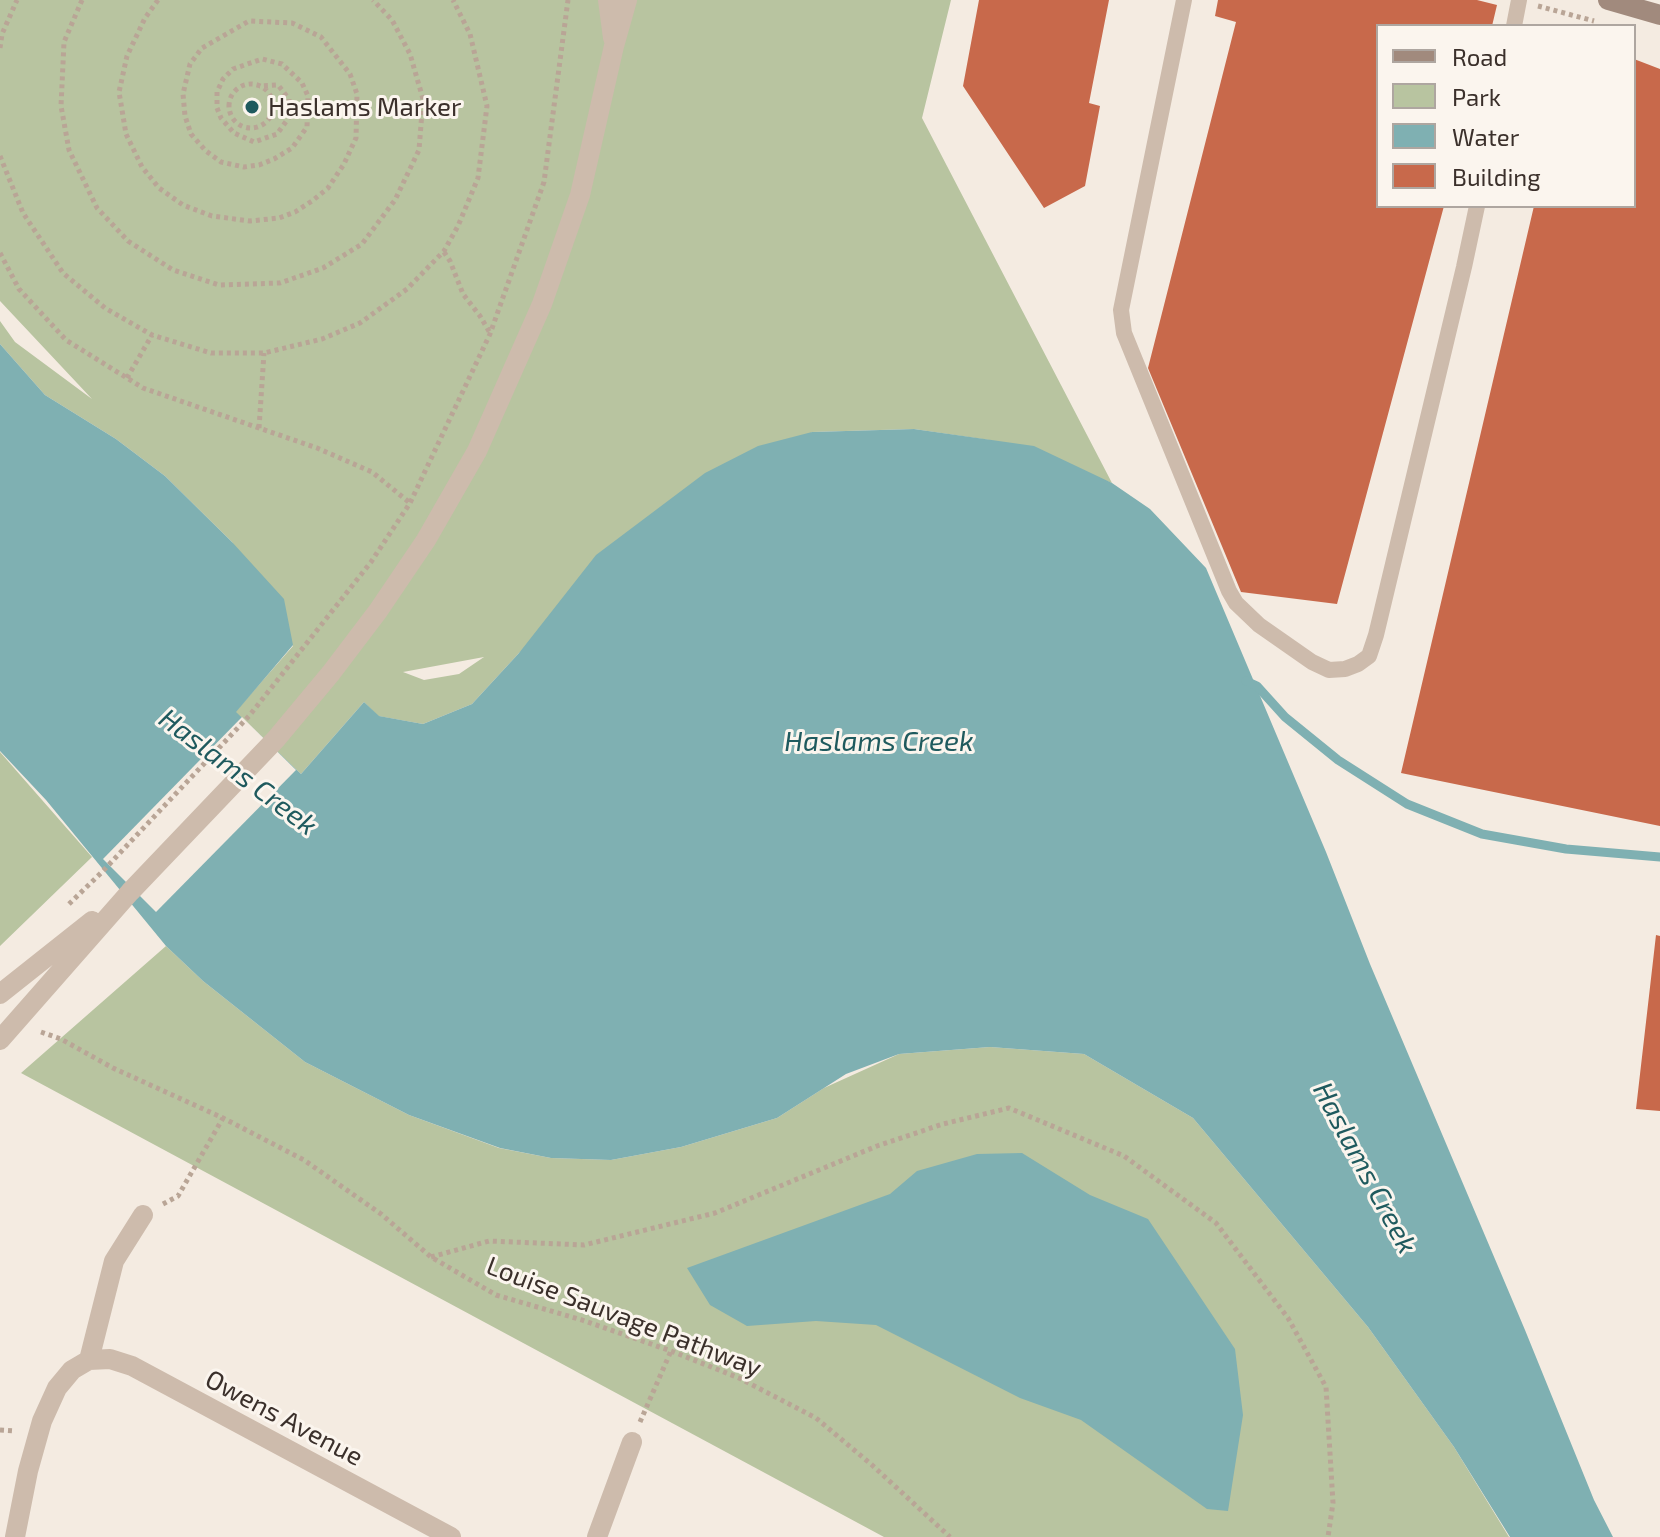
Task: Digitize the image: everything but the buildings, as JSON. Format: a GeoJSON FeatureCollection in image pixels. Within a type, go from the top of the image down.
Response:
{"type":"FeatureCollection","features":[{"type":"Feature","properties":{"kind":"main road"},"geometry":{"type":"LineString","coordinates":[[1608,0],[1660,15]]}},
{"type":"Feature","properties":{"kind":"street"},"geometry":{"type":"LineString","coordinates":[[608,0],[614,46]]}},
{"type":"Feature","properties":{"kind":"street"},"geometry":{"type":"LineString","coordinates":[[0,1040],[130,892],[276,739],[378,611],[426,540],[477,451],[542,304],[580,195],[627,0]]}},
{"type":"Feature","properties":{"kind":"street"},"geometry":{"type":"LineString","coordinates":[[0,994],[130,892]]}},
{"type":"Feature","properties":{"kind":"street"},"geometry":{"type":"LineString","coordinates":[[15,1537],[42,1421],[57,1388],[72,1370],[89,1360],[114,1261],[143,1215]]}},
{"type":"Feature","properties":{"kind":"street","name":"Owens Avenue"},"geometry":{"type":"LineString","coordinates":[[89,1360],[110,1359],[132,1366],[439,1534]]}},
{"type":"Feature","properties":{"kind":"street"},"geometry":{"type":"LineString","coordinates":[[597,1537],[632,1442]]}},
{"type":"Feature","properties":{"kind":"lane"},"geometry":{"type":"LineString","coordinates":[[1184,0],[1121,310],[1124,333],[1236,603],[1259,625],[1312,662],[1329,670],[1345,669],[1369,656],[1376,635],[1477,208]]}},
{"type":"Feature","properties":{"kind":"lane"},"geometry":{"type":"LineString","coordinates":[[1514,24],[1519,0]]}},
{"type":"Feature","properties":{"kind":"path"},"geometry":{"type":"LineString","coordinates":[[0,48],[2,34],[17,0]]}},
{"type":"Feature","properties":{"kind":"path"},"geometry":{"type":"LineString","coordinates":[[82,0],[64,42],[61,106],[69,150],[97,208],[128,241],[173,270],[219,285],[280,283],[323,268],[362,244],[395,200],[419,150],[423,99],[410,54],[392,20],[373,0]]}},
{"type":"Feature","properties":{"kind":"path"},"geometry":{"type":"LineString","coordinates":[[158,0],[145,18],[127,56],[119,92],[126,134],[142,167],[159,188],[183,205],[212,216],[250,221],[279,218],[295,212],[328,188],[356,138],[357,94],[350,74],[321,37],[292,23],[249,21],[202,48],[190,64],[183,94],[191,134],[221,162],[244,167],[259,165],[292,148],[307,127],[308,96],[302,83],[282,64],[262,59],[233,69],[223,79],[217,92],[217,108],[221,118],[234,133],[254,142],[277,134],[290,116],[289,99],[278,85],[254,84],[239,88],[231,98],[230,114],[243,127],[262,126],[273,110],[271,97],[259,86]]}},
{"type":"Feature","properties":{"kind":"path"},"geometry":{"type":"LineString","coordinates":[[0,156],[23,213],[63,273],[105,308],[152,335],[211,353],[264,353],[322,339],[360,323],[407,289],[444,251],[478,178],[487,106],[470,34],[453,0]]}},
{"type":"Feature","properties":{"kind":"path"},"geometry":{"type":"LineString","coordinates":[[102,872],[249,716],[371,562],[410,503],[490,334],[544,182],[568,0]]}},
{"type":"Feature","properties":{"kind":"path"},"geometry":{"type":"LineString","coordinates":[[1519,0],[1595,22]]}},
{"type":"Feature","properties":{"kind":"path"},"geometry":{"type":"LineString","coordinates":[[444,251],[463,294],[490,334]]}},
{"type":"Feature","properties":{"kind":"path"},"geometry":{"type":"LineString","coordinates":[[0,253],[19,289],[66,340],[143,388],[317,448],[372,472],[410,503]]}},
{"type":"Feature","properties":{"kind":"path"},"geometry":{"type":"LineString","coordinates":[[127,378],[152,335]]}},
{"type":"Feature","properties":{"kind":"path"},"geometry":{"type":"LineString","coordinates":[[259,428],[264,353]]}},
{"type":"Feature","properties":{"kind":"path","name":"Louise Sauvage Pathway"},"geometry":{"type":"LineString","coordinates":[[61,1039],[113,1068],[223,1118],[304,1160],[381,1214],[431,1257],[496,1295],[582,1320],[671,1351],[739,1378],[816,1418],[950,1537]]}},
{"type":"Feature","properties":{"kind":"path"},"geometry":{"type":"LineString","coordinates":[[431,1257],[489,1241],[584,1245],[715,1213],[877,1146],[943,1124],[1009,1108],[1124,1156],[1216,1223],[1288,1318],[1326,1387],[1333,1503],[1328,1537]]}},
{"type":"Feature","properties":{"kind":"path"},"geometry":{"type":"LineString","coordinates":[[143,1215],[178,1196],[223,1118]]}},
{"type":"Feature","properties":{"kind":"path"},"geometry":{"type":"LineString","coordinates":[[632,1442],[671,1351]]}},
{"type":"Feature","properties":{"kind":"green space"},"geometry":{"type":"Polygon","coordinates":[[[0,0],[951,0],[922,118],[1112,483],[989,440],[914,429],[812,432],[519,653],[472,704],[423,724],[378,716],[364,702],[301,774],[235,712],[293,646],[232,542],[165,476],[116,439],[45,395],[0,344],[0,321],[15,342],[92,399],[0,301],[0,0]],[[484,657],[403,672],[424,680],[459,674],[484,657]]]}},
{"type":"Feature","properties":{"kind":"green space"},"geometry":{"type":"Polygon","coordinates":[[[0,752],[92,857],[0,946],[0,752]]]}},
{"type":"Feature","properties":{"kind":"green space"},"geometry":{"type":"Polygon","coordinates":[[[166,946],[203,981],[305,1062],[409,1115],[499,1148],[551,1158],[611,1160],[681,1147],[777,1118],[824,1088],[899,1054],[990,1047],[1084,1054],[1193,1118],[1368,1327],[1454,1447],[1509,1537],[884,1537],[21,1073],[166,946]]]}},
{"type":"Feature","properties":{"kind":"water","name":"Haslams Creek"},"geometry":{"type":"Polygon","coordinates":[[[0,344],[45,395],[116,439],[165,476],[284,599],[293,645],[236,712],[301,774],[364,702],[379,716],[423,724],[472,704],[519,653],[596,555],[705,473],[758,446],[812,432],[914,429],[1034,446],[1112,483],[1150,509],[1206,568],[1594,1500],[1613,1537],[1510,1537],[1454,1447],[1368,1327],[1193,1118],[1084,1054],[990,1047],[899,1054],[846,1074],[777,1118],[681,1147],[611,1160],[551,1158],[500,1148],[409,1115],[305,1062],[203,981],[166,946],[46,800],[0,751],[0,344]]]}},
{"type":"Feature","properties":{"kind":"water"},"geometry":{"type":"Polygon","coordinates":[[[1022,1153],[1090,1195],[1148,1219],[1235,1349],[1243,1415],[1228,1511],[1207,1509],[1081,1420],[1020,1398],[876,1325],[816,1321],[747,1326],[710,1305],[687,1268],[890,1194],[917,1171],[977,1154],[1022,1153]]]}},
{"type":"Feature","properties":{"kind":"pier"},"geometry":{"type":"Polygon","coordinates":[[[242,717],[296,770],[156,912],[103,859],[242,717]]]}},
{"type":"Feature","properties":{"kind":"waterway"},"geometry":{"type":"LineString","coordinates":[[1246,681],[1257,686],[1285,717],[1338,760],[1407,804],[1482,834],[1566,849],[1660,857]]}},
{"type":"Feature","properties":{"kind":"place","name":"Haslams Marker"},"geometry":{"type":"Point","coordinates":[252,107]}}]}
